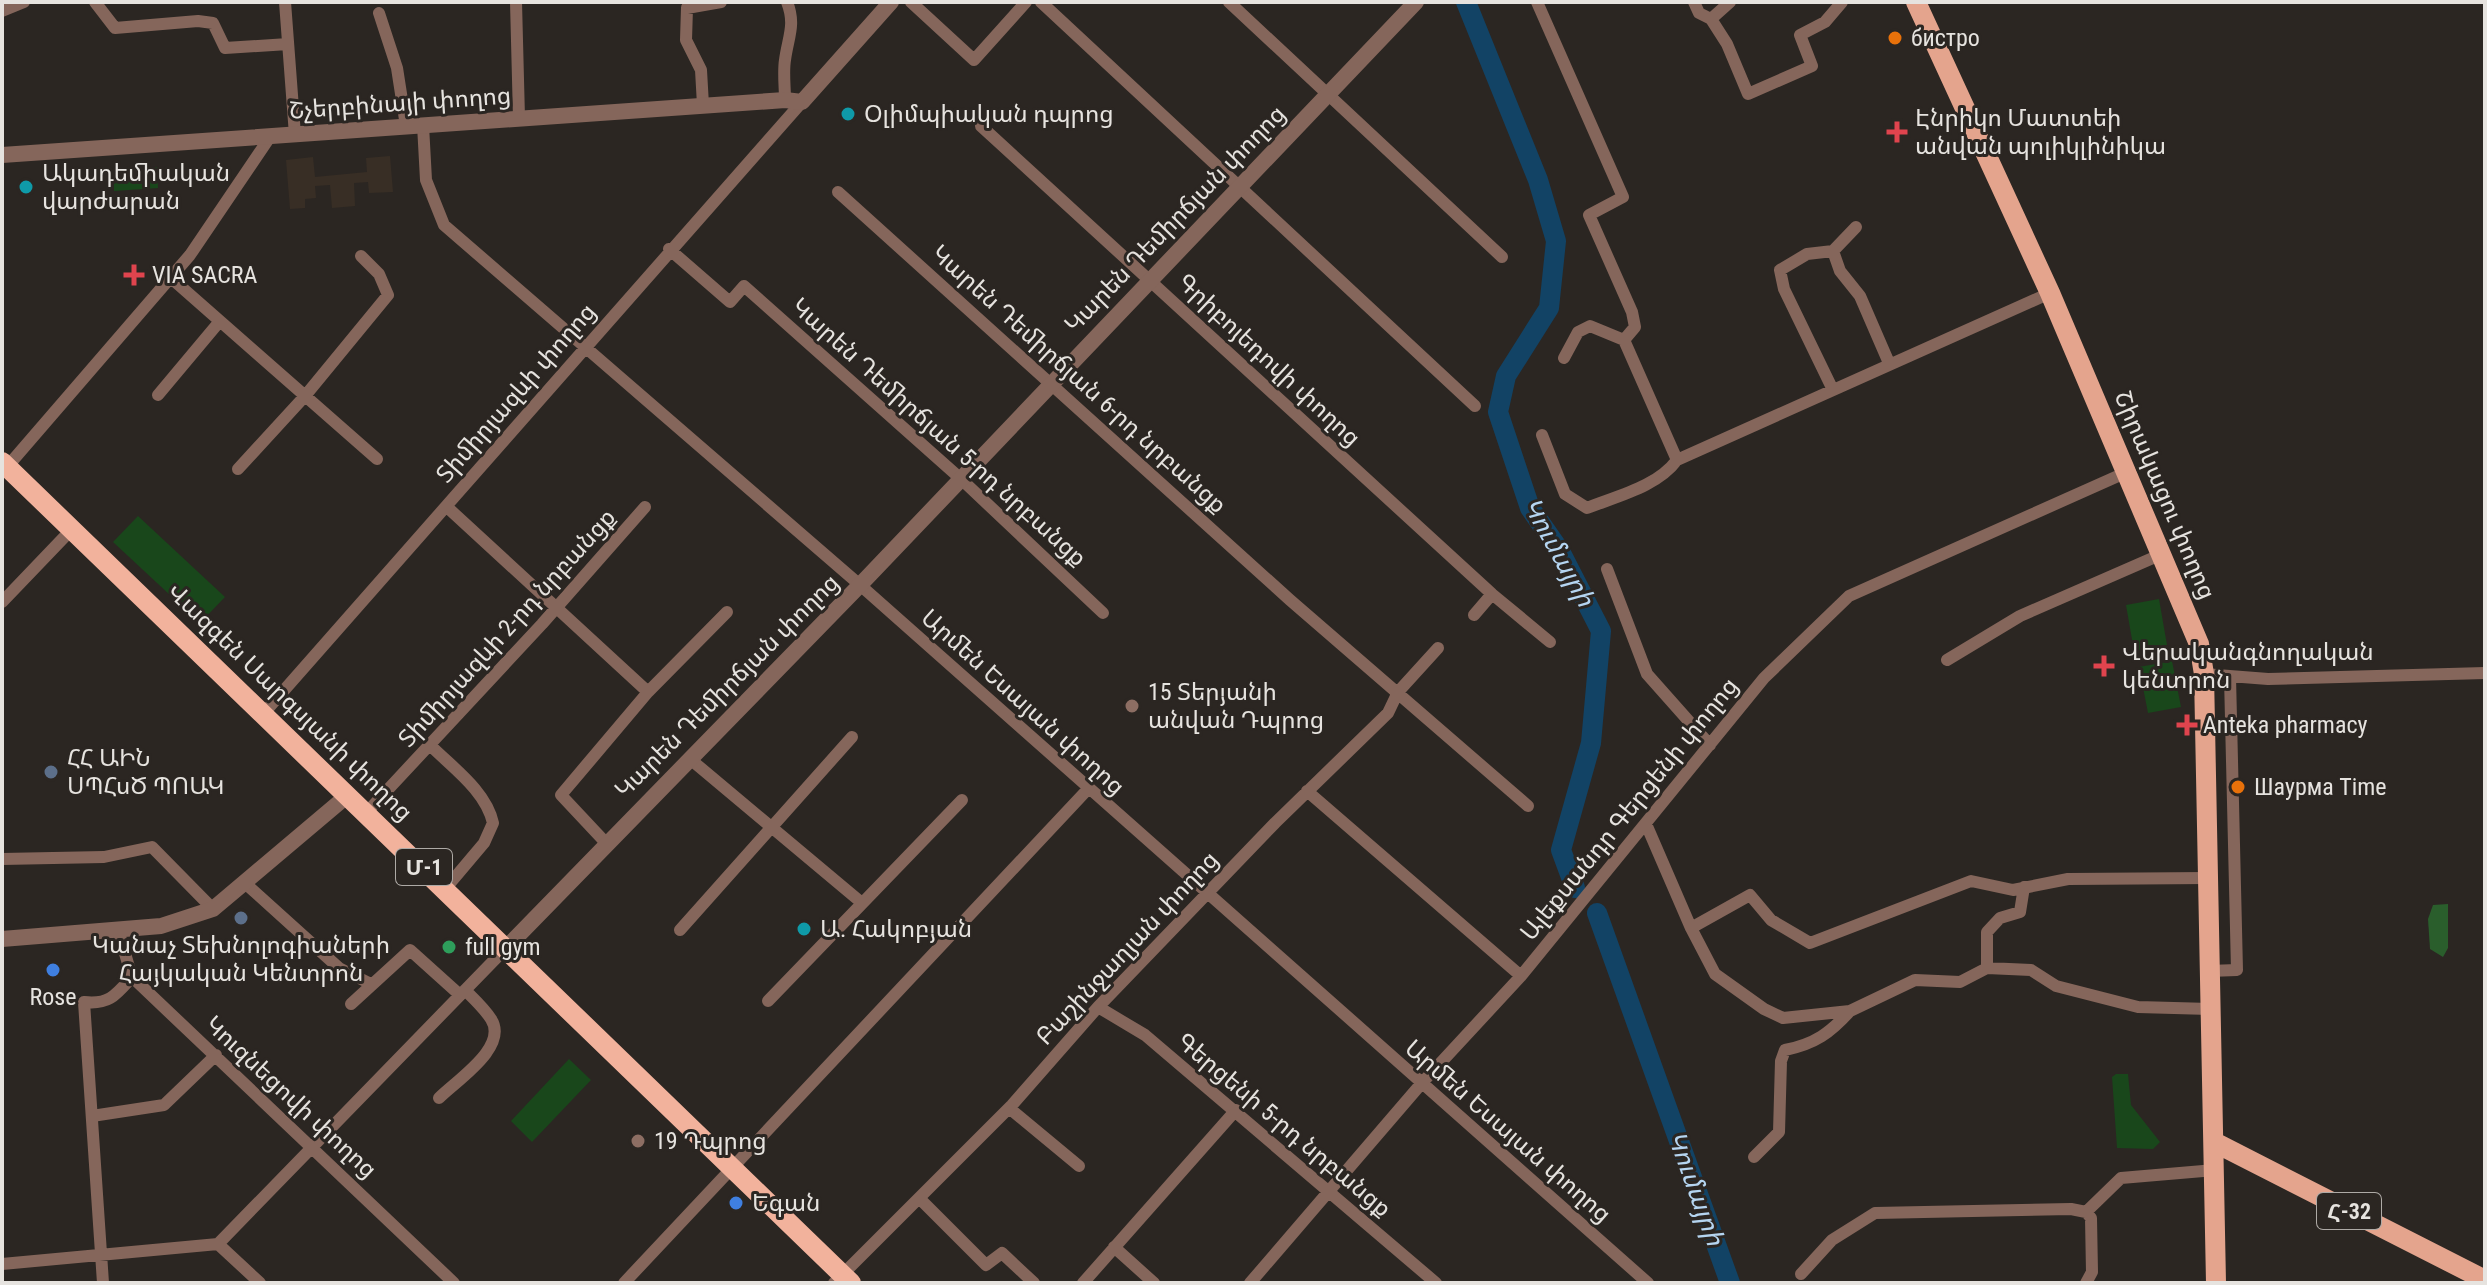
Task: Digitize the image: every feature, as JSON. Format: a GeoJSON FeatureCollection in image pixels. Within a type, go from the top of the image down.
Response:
{"type":"FeatureCollection","features":[{"type":"Feature","properties":{"kind":"highway","name":"Վազգեն Սարգսյանի փողոց"},"geometry":{"type":"LineString","coordinates":[[5,464],[507,947],[843,1280]]}},
{"type":"Feature","properties":{"kind":"main road","name":"Շիրակացու փողոց"},"geometry":{"type":"LineString","coordinates":[[1916,2],[2050,293],[2194,630],[2204,674],[2216,1283]]}},
{"type":"Feature","properties":{"kind":"main road","name":"Հ-32"},"geometry":{"type":"LineString","coordinates":[[2214,1142],[2485,1280]]}},
{"type":"Feature","properties":{"kind":"street"},"geometry":{"type":"LineString","coordinates":[[2,11],[24,2]]}},
{"type":"Feature","properties":{"kind":"street"},"geometry":{"type":"LineString","coordinates":[[95,2],[115,28],[198,21],[213,23],[225,48],[288,44]]}},
{"type":"Feature","properties":{"kind":"street"},"geometry":{"type":"LineString","coordinates":[[285,2],[295,135]]}},
{"type":"Feature","properties":{"kind":"street"},"geometry":{"type":"LineString","coordinates":[[516,2],[519,118]]}},
{"type":"Feature","properties":{"kind":"street"},"geometry":{"type":"LineString","coordinates":[[703,105],[701,70],[686,40],[687,8],[721,2]]}},
{"type":"Feature","properties":{"kind":"street"},"geometry":{"type":"LineString","coordinates":[[787,2],[793,18],[791,43],[785,58],[794,101]]}},
{"type":"Feature","properties":{"kind":"street"},"geometry":{"type":"LineString","coordinates":[[794,101],[891,2]]}},
{"type":"Feature","properties":{"kind":"street"},"geometry":{"type":"LineString","coordinates":[[911,2],[974,60],[1026,2]]}},
{"type":"Feature","properties":{"kind":"street"},"geometry":{"type":"LineString","coordinates":[[1041,2],[1475,406]]}},
{"type":"Feature","properties":{"kind":"street"},"geometry":{"type":"LineString","coordinates":[[1229,2],[1502,257]]}},
{"type":"Feature","properties":{"kind":"street","name":"Կարեն Դեմիրճյան փողոց"},"geometry":{"type":"LineString","coordinates":[[218,1244],[860,585],[1416,2]]}},
{"type":"Feature","properties":{"kind":"street"},"geometry":{"type":"LineString","coordinates":[[1537,2],[1623,197],[1589,215],[1632,312],[1635,327],[1624,340]]}},
{"type":"Feature","properties":{"kind":"street"},"geometry":{"type":"LineString","coordinates":[[1694,2],[1699,13],[1711,19],[1727,44],[1748,94],[1812,66],[1800,35],[1825,22],[1842,2]]}},
{"type":"Feature","properties":{"kind":"street"},"geometry":{"type":"LineString","coordinates":[[1711,19],[1730,2]]}},
{"type":"Feature","properties":{"kind":"street","name":"Արմեն Եսայան փողոց"},"geometry":{"type":"LineString","coordinates":[[379,13],[414,126],[426,180],[444,225],[860,585],[1206,895],[1648,1283]]}},
{"type":"Feature","properties":{"kind":"street","name":"Շչերբինայի փողոց"},"geometry":{"type":"LineString","coordinates":[[2,155],[794,101]]}},
{"type":"Feature","properties":{"kind":"street","name":"Տիմիրյազևի փողոց"},"geometry":{"type":"LineString","coordinates":[[264,713],[447,507],[794,101]]}},
{"type":"Feature","properties":{"kind":"street","name":"Գրիբոյեդովի փողոց"},"geometry":{"type":"LineString","coordinates":[[981,126],[1492,594],[1550,642]]}},
{"type":"Feature","properties":{"kind":"street"},"geometry":{"type":"LineString","coordinates":[[5,464],[171,278],[270,137]]}},
{"type":"Feature","properties":{"kind":"street","name":"Կարեն Դեմիրճյան 6-րդ նրբանցք"},"geometry":{"type":"LineString","coordinates":[[838,192],[1290,600],[1528,806]]}},
{"type":"Feature","properties":{"kind":"street"},"geometry":{"type":"LineString","coordinates":[[1832,388],[1784,289],[1780,270],[1807,254],[1833,251],[1856,227]]}},
{"type":"Feature","properties":{"kind":"street","name":"Կարեն Դեմիրճյան 5-րդ նրբանցք"},"geometry":{"type":"LineString","coordinates":[[669,249],[730,302],[744,286],[961,479],[1103,613]]}},
{"type":"Feature","properties":{"kind":"street"},"geometry":{"type":"LineString","coordinates":[[1833,251],[1840,271],[1860,296],[1889,363]]}},
{"type":"Feature","properties":{"kind":"street"},"geometry":{"type":"LineString","coordinates":[[238,469],[305,396],[388,295],[379,274],[361,256]]}},
{"type":"Feature","properties":{"kind":"street"},"geometry":{"type":"LineString","coordinates":[[171,278],[377,459]]}},
{"type":"Feature","properties":{"kind":"street"},"geometry":{"type":"LineString","coordinates":[[1542,435],[1565,494],[1587,508],[1644,486],[1669,471],[1677,460],[1832,388],[2050,293]]}},
{"type":"Feature","properties":{"kind":"street"},"geometry":{"type":"LineString","coordinates":[[158,395],[220,321]]}},
{"type":"Feature","properties":{"kind":"street"},"geometry":{"type":"LineString","coordinates":[[1564,358],[1578,332],[1590,326],[1624,340],[1677,460]]}},
{"type":"Feature","properties":{"kind":"street","name":"Ալեքսանդր Գերցենի փողոց"},"geometry":{"type":"LineString","coordinates":[[1250,1283],[1421,1084],[1521,976],[1764,678],[1849,596],[2127,472]]}},
{"type":"Feature","properties":{"kind":"street"},"geometry":{"type":"LineString","coordinates":[[447,507],[648,692]]}},
{"type":"Feature","properties":{"kind":"street","name":"Տիմիրյազևի 2-րդ նրբանցք"},"geometry":{"type":"LineString","coordinates":[[367,812],[558,607],[645,507]]}},
{"type":"Feature","properties":{"kind":"street"},"geometry":{"type":"LineString","coordinates":[[2,602],[72,529]]}},
{"type":"Feature","properties":{"kind":"street"},"geometry":{"type":"LineString","coordinates":[[1947,660],[2020,616],[2162,554]]}},
{"type":"Feature","properties":{"kind":"street"},"geometry":{"type":"LineString","coordinates":[[1607,569],[1647,674],[1710,745]]}},
{"type":"Feature","properties":{"kind":"street"},"geometry":{"type":"LineString","coordinates":[[1474,615],[1492,594]]}},
{"type":"Feature","properties":{"kind":"street"},"geometry":{"type":"LineString","coordinates":[[606,843],[561,795],[648,692],[727,612]]}},
{"type":"Feature","properties":{"kind":"street","name":"Բաշինջաղյան փողոց"},"geometry":{"type":"LineString","coordinates":[[843,1280],[1009,1108],[1098,1007],[1307,791],[1388,713],[1398,692],[1438,648]]}},
{"type":"Feature","properties":{"kind":"street"},"geometry":{"type":"LineString","coordinates":[[2204,674],[2268,679],[2485,673]]}},
{"type":"Feature","properties":{"kind":"street"},"geometry":{"type":"LineString","coordinates":[[2209,971],[2237,970],[2230,677]]}},
{"type":"Feature","properties":{"kind":"street"},"geometry":{"type":"LineString","coordinates":[[680,930],[852,737]]}},
{"type":"Feature","properties":{"kind":"street"},"geometry":{"type":"LineString","coordinates":[[431,746],[473,788],[487,806],[493,823],[484,843],[446,888]]}},
{"type":"Feature","properties":{"kind":"street"},"geometry":{"type":"LineString","coordinates":[[690,759],[862,903]]}},
{"type":"Feature","properties":{"kind":"street"},"geometry":{"type":"LineString","coordinates":[[624,1283],[1088,789]]}},
{"type":"Feature","properties":{"kind":"street"},"geometry":{"type":"LineString","coordinates":[[1307,791],[1521,976]]}},
{"type":"Feature","properties":{"kind":"street"},"geometry":{"type":"LineString","coordinates":[[2,939],[161,926],[213,909],[348,795]]}},
{"type":"Feature","properties":{"kind":"street"},"geometry":{"type":"LineString","coordinates":[[768,1001],[962,800]]}},
{"type":"Feature","properties":{"kind":"street"},"geometry":{"type":"LineString","coordinates":[[1646,824],[1691,928],[1715,974],[1775,1015],[1795,1019],[1850,1011],[1915,980],[1960,982],[1987,968],[2031,970],[2056,986],[2138,1007],[2210,1009]]}},
{"type":"Feature","properties":{"kind":"street"},"geometry":{"type":"LineString","coordinates":[[2,859],[104,857],[152,847],[213,909]]}},
{"type":"Feature","properties":{"kind":"street"},"geometry":{"type":"LineString","coordinates":[[1691,928],[1750,895],[1771,920],[1810,943],[1971,881],[2013,890],[2068,879],[2208,878]]}},
{"type":"Feature","properties":{"kind":"street"},"geometry":{"type":"LineString","coordinates":[[246,884],[339,968],[371,984]]}},
{"type":"Feature","properties":{"kind":"street"},"geometry":{"type":"LineString","coordinates":[[1987,968],[1987,932],[2000,918],[2020,912],[2024,887]]}},
{"type":"Feature","properties":{"kind":"street"},"geometry":{"type":"LineString","coordinates":[[103,1283],[84,1002],[99,1004],[112,999],[132,977],[118,930]]}},
{"type":"Feature","properties":{"kind":"street"},"geometry":{"type":"LineString","coordinates":[[351,1004],[410,950],[463,992],[492,1020],[496,1035],[492,1047],[439,1098]]}},
{"type":"Feature","properties":{"kind":"street","name":"Կուզնեցովի փողոց"},"geometry":{"type":"LineString","coordinates":[[132,977],[314,1146],[454,1283]]}},
{"type":"Feature","properties":{"kind":"street","name":"Գերցենի 5-րդ նրբանցք"},"geometry":{"type":"LineString","coordinates":[[1098,1007],[1145,1035],[1436,1283]]}},
{"type":"Feature","properties":{"kind":"street"},"geometry":{"type":"LineString","coordinates":[[1754,1157],[1779,1132],[1781,1061],[1785,1050],[1811,1045],[1830,1034],[1850,1011]]}},
{"type":"Feature","properties":{"kind":"street"},"geometry":{"type":"LineString","coordinates":[[92,1116],[164,1105],[216,1055]]}},
{"type":"Feature","properties":{"kind":"street"},"geometry":{"type":"LineString","coordinates":[[1009,1108],[1079,1166]]}},
{"type":"Feature","properties":{"kind":"street"},"geometry":{"type":"LineString","coordinates":[[1083,1283],[1236,1110]]}},
{"type":"Feature","properties":{"kind":"street"},"geometry":{"type":"LineString","coordinates":[[2086,1212],[2121,1178],[2215,1170]]}},
{"type":"Feature","properties":{"kind":"street"},"geometry":{"type":"LineString","coordinates":[[919,1198],[986,1265],[1002,1253],[1034,1283]]}},
{"type":"Feature","properties":{"kind":"street"},"geometry":{"type":"LineString","coordinates":[[1801,1274],[1832,1240],[1875,1213],[2071,1209],[2086,1212],[2091,1218],[2092,1272],[2086,1283]]}},
{"type":"Feature","properties":{"kind":"street"},"geometry":{"type":"LineString","coordinates":[[2,1264],[218,1244],[253,1280]]}},
{"type":"Feature","properties":{"kind":"street"},"geometry":{"type":"LineString","coordinates":[[1114,1247],[1154,1283]]}},
{"type":"Feature","properties":{"kind":"shaded area"},"geometry":{"type":"Polygon","coordinates":[[[390,156],[393,192],[369,193],[368,182],[354,183],[355,206],[332,208],[330,185],[315,186],[316,198],[305,199],[305,208],[290,209],[286,160],[313,157],[315,177],[367,172],[366,158],[390,156]]]}},
{"type":"Feature","properties":{"kind":"green space"},"geometry":{"type":"Polygon","coordinates":[[[157,167],[158,188],[114,191],[113,170],[157,167]]]}},
{"type":"Feature","properties":{"kind":"green space"},"geometry":{"type":"Polygon","coordinates":[[[138,516],[225,597],[200,623],[113,542],[138,516]]]}},
{"type":"Feature","properties":{"kind":"green space"},"geometry":{"type":"Polygon","coordinates":[[[2159,599],[2167,645],[2134,651],[2126,605],[2159,599]]]}},
{"type":"Feature","properties":{"kind":"green space"},"geometry":{"type":"Polygon","coordinates":[[[2172,661],[2181,707],[2148,713],[2139,667],[2172,661]]]}},
{"type":"Feature","properties":{"kind":"green space"},"geometry":{"type":"Polygon","coordinates":[[[2448,904],[2448,948],[2443,957],[2430,949],[2428,919],[2433,905],[2448,904]]]}},
{"type":"Feature","properties":{"kind":"green space"},"geometry":{"type":"Polygon","coordinates":[[[569,1059],[591,1080],[532,1142],[511,1121],[569,1059]]]}},
{"type":"Feature","properties":{"kind":"green space"},"geometry":{"type":"Polygon","coordinates":[[[2128,1074],[2131,1105],[2160,1142],[2153,1149],[2117,1148],[2112,1077],[2128,1074]]]}},
{"type":"Feature","properties":{"kind":"waterway","name":"Կումայրի"},"geometry":{"type":"LineString","coordinates":[[1466,2],[1538,180],[1556,241],[1549,308],[1506,376],[1498,412],[1530,508],[1560,551],[1601,631],[1591,743],[1561,850],[1575,888]]}},
{"type":"Feature","properties":{"kind":"waterway","name":"Կումայրի"},"geometry":{"type":"LineString","coordinates":[[1597,913],[1730,1283]]}},
{"type":"Feature","properties":{"kind":"place","name":"бистро"},"geometry":{"type":"Point","coordinates":[1895,38]}},
{"type":"Feature","properties":{"kind":"place","name":"Օլիմպիական դպրոց"},"geometry":{"type":"Point","coordinates":[848,114]}},
{"type":"Feature","properties":{"kind":"place","name":"Էնրիկո Մատտեի անվան պոլիկլինիկա"},"geometry":{"type":"Point","coordinates":[1897,132]}},
{"type":"Feature","properties":{"kind":"place","name":"Ակադեմիական վարժարան"},"geometry":{"type":"Point","coordinates":[26,187]}},
{"type":"Feature","properties":{"kind":"place","name":"VIA SACRA"},"geometry":{"type":"Point","coordinates":[134,275]}},
{"type":"Feature","properties":{"kind":"place","name":"Վերականգնողական կենտրոն"},"geometry":{"type":"Point","coordinates":[2104,666]}},
{"type":"Feature","properties":{"kind":"place","name":"15 Տերյանի անվան Դպրոց"},"geometry":{"type":"Point","coordinates":[1132,706]}},
{"type":"Feature","properties":{"kind":"place","name":"Anteka pharmacy"},"geometry":{"type":"Point","coordinates":[2187,725]}},
{"type":"Feature","properties":{"kind":"place","name":"ՀՀ ԱԻՆ ՍՊՀսԾ ՊՈԱԿ"},"geometry":{"type":"Point","coordinates":[51,772]}},
{"type":"Feature","properties":{"kind":"place","name":"Шаурма Time"},"geometry":{"type":"Point","coordinates":[2238,787]}},
{"type":"Feature","properties":{"kind":"place","name":"Կանաչ Տեխնոլոգիաների Հայկական Կենտրոն"},"geometry":{"type":"Point","coordinates":[241,918]}},
{"type":"Feature","properties":{"kind":"place","name":"Ա. Հակոբյան"},"geometry":{"type":"Point","coordinates":[804,929]}},
{"type":"Feature","properties":{"kind":"place","name":"full gym"},"geometry":{"type":"Point","coordinates":[449,947]}},
{"type":"Feature","properties":{"kind":"place","name":"Rose"},"geometry":{"type":"Point","coordinates":[53,970]}},
{"type":"Feature","properties":{"kind":"place","name":"19 Դպրոց"},"geometry":{"type":"Point","coordinates":[638,1141]}},
{"type":"Feature","properties":{"kind":"place","name":"Եգան"},"geometry":{"type":"Point","coordinates":[736,1203]}}]}
